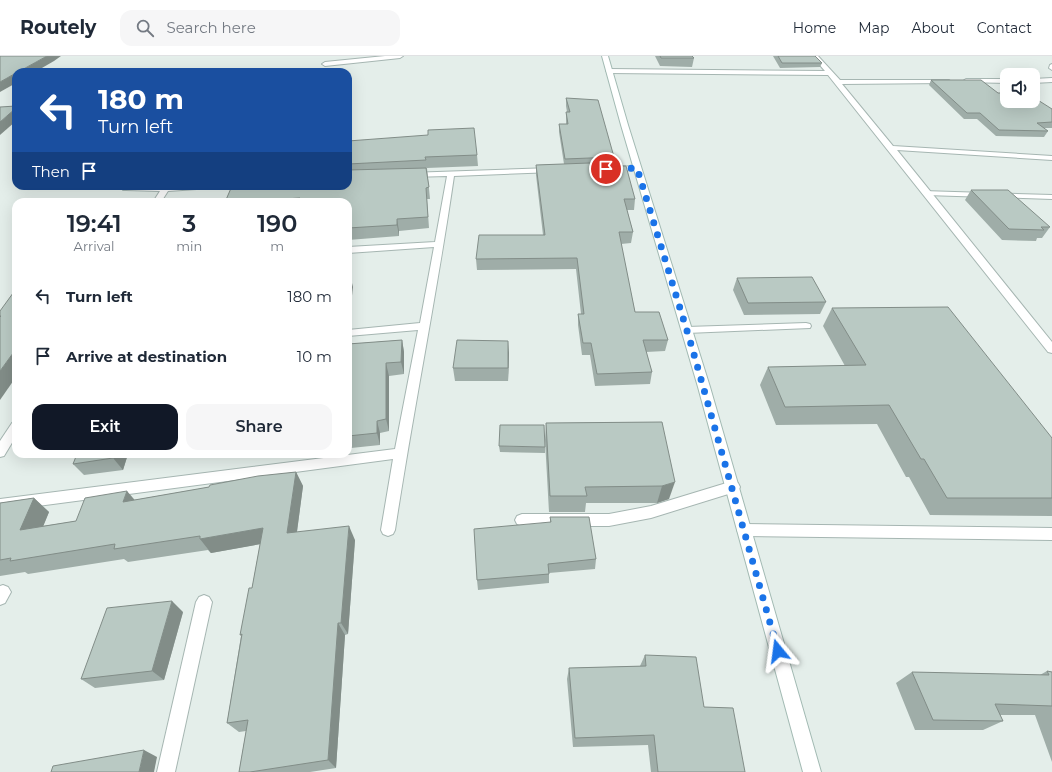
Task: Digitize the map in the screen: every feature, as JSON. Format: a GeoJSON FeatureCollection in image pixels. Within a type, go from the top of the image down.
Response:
{"type":"FeatureCollection","features":[{"type":"Feature","properties":{"kind":"street"},"geometry":{"type":"LineString","coordinates":[[325,64],[400,56]]}},
{"type":"Feature","properties":{"kind":"street"},"geometry":{"type":"LineString","coordinates":[[605,56],[637,168],[733,487],[812,772]]}},
{"type":"Feature","properties":{"kind":"street"},"geometry":{"type":"LineString","coordinates":[[815,56],[838,82],[1052,349]]}},
{"type":"Feature","properties":{"kind":"street"},"geometry":{"type":"LineString","coordinates":[[609,71],[830,73]]}},
{"type":"Feature","properties":{"kind":"street"},"geometry":{"type":"LineString","coordinates":[[1040,80],[1052,80]]}},
{"type":"Feature","properties":{"kind":"street"},"geometry":{"type":"LineString","coordinates":[[838,82],[955,81]]}},
{"type":"Feature","properties":{"kind":"street"},"geometry":{"type":"LineString","coordinates":[[962,81],[1000,81]]}},
{"type":"Feature","properties":{"kind":"street"},"geometry":{"type":"LineString","coordinates":[[891,148],[1052,158]]}},
{"type":"Feature","properties":{"kind":"street"},"geometry":{"type":"LineString","coordinates":[[606,169],[637,168]]}},
{"type":"Feature","properties":{"kind":"street"},"geometry":{"type":"LineString","coordinates":[[403,175],[559,170]]}},
{"type":"Feature","properties":{"kind":"street"},"geometry":{"type":"LineString","coordinates":[[388,530],[400,453],[440,244],[451,173]]}},
{"type":"Feature","properties":{"kind":"street"},"geometry":{"type":"LineString","coordinates":[[926,193],[1052,197]]}},
{"type":"Feature","properties":{"kind":"street"},"geometry":{"type":"LineString","coordinates":[[352,250],[440,244]]}},
{"type":"Feature","properties":{"kind":"street"},"geometry":{"type":"LineString","coordinates":[[352,333],[424,326]]}},
{"type":"Feature","properties":{"kind":"street"},"geometry":{"type":"LineString","coordinates":[[687,330],[806,326]]}},
{"type":"Feature","properties":{"kind":"street"},"geometry":{"type":"LineString","coordinates":[[0,452],[12,432]]}},
{"type":"Feature","properties":{"kind":"street"},"geometry":{"type":"LineString","coordinates":[[0,505],[400,453]]}},
{"type":"Feature","properties":{"kind":"street"},"geometry":{"type":"LineString","coordinates":[[522,520],[609,520],[652,512],[733,487]]}},
{"type":"Feature","properties":{"kind":"street"},"geometry":{"type":"LineString","coordinates":[[744,530],[1052,534]]}},
{"type":"Feature","properties":{"kind":"street"},"geometry":{"type":"LineString","coordinates":[[166,772],[204,602]]}},
{"type":"Feature","properties":{"kind":"building"},"geometry":{"type":"Polygon","coordinates":[[[0,56],[47,56],[25,68],[12,68],[12,75],[0,82],[0,56]]]}},
{"type":"Feature","properties":{"kind":"building"},"geometry":{"type":"Polygon","coordinates":[[[660,56],[692,56],[694,58],[661,58],[660,56]]]}},
{"type":"Feature","properties":{"kind":"building"},"geometry":{"type":"Polygon","coordinates":[[[778,56],[815,56],[822,63],[782,63],[778,56]]]}},
{"type":"Feature","properties":{"kind":"building"},"geometry":{"type":"Polygon","coordinates":[[[931,80],[981,80],[1000,93],[1000,108],[1040,108],[1040,101],[1052,109],[1052,122],[1037,123],[1048,131],[999,130],[980,113],[967,113],[931,80]]]}},
{"type":"Feature","properties":{"kind":"building"},"geometry":{"type":"Polygon","coordinates":[[[566,98],[598,100],[614,157],[565,159],[559,124],[568,124],[566,112],[570,112],[566,98]]]}},
{"type":"Feature","properties":{"kind":"building"},"geometry":{"type":"Polygon","coordinates":[[[12,106],[12,112],[0,122],[0,107],[12,106]]]}},
{"type":"Feature","properties":{"kind":"building"},"geometry":{"type":"Polygon","coordinates":[[[474,128],[477,155],[425,157],[426,160],[352,164],[352,141],[428,135],[428,130],[474,128]]]}},
{"type":"Feature","properties":{"kind":"building"},"geometry":{"type":"Polygon","coordinates":[[[616,162],[617,166],[626,166],[635,199],[624,199],[633,232],[619,232],[635,312],[659,312],[668,340],[643,340],[652,372],[597,374],[591,343],[583,343],[578,314],[584,314],[577,258],[476,259],[479,235],[545,235],[536,165],[616,162]]]}},
{"type":"Feature","properties":{"kind":"building"},"geometry":{"type":"Polygon","coordinates":[[[426,168],[429,187],[426,188],[428,217],[397,219],[397,225],[352,228],[352,198],[227,198],[230,190],[352,190],[352,170],[426,168]]]}},
{"type":"Feature","properties":{"kind":"building"},"geometry":{"type":"Polygon","coordinates":[[[971,190],[1008,190],[1050,227],[1041,227],[1044,230],[1009,229],[971,190]]]}},
{"type":"Feature","properties":{"kind":"building"},"geometry":{"type":"Polygon","coordinates":[[[812,277],[826,302],[748,303],[737,278],[812,277]]]}},
{"type":"Feature","properties":{"kind":"building"},"geometry":{"type":"Polygon","coordinates":[[[12,294],[12,354],[0,371],[1,316],[0,311],[12,294]]]}},
{"type":"Feature","properties":{"kind":"building"},"geometry":{"type":"Polygon","coordinates":[[[948,307],[1052,438],[1052,498],[947,498],[924,459],[921,459],[889,405],[785,407],[768,367],[866,365],[832,308],[948,307]]]}},
{"type":"Feature","properties":{"kind":"building"},"geometry":{"type":"Polygon","coordinates":[[[402,340],[401,362],[386,363],[386,419],[377,421],[377,433],[352,436],[352,344],[402,340]]]}},
{"type":"Feature","properties":{"kind":"building"},"geometry":{"type":"Polygon","coordinates":[[[457,340],[508,341],[508,368],[453,368],[457,340]]]}},
{"type":"Feature","properties":{"kind":"building"},"geometry":{"type":"Polygon","coordinates":[[[662,422],[675,482],[662,486],[585,487],[587,496],[550,496],[546,423],[662,422]]]}},
{"type":"Feature","properties":{"kind":"building"},"geometry":{"type":"Polygon","coordinates":[[[500,425],[544,425],[545,447],[499,446],[500,425]]]}},
{"type":"Feature","properties":{"kind":"building"},"geometry":{"type":"Polygon","coordinates":[[[75,458],[113,458],[73,464],[75,458]]]}},
{"type":"Feature","properties":{"kind":"building"},"geometry":{"type":"Polygon","coordinates":[[[296,472],[287,533],[349,526],[341,623],[338,623],[328,760],[250,772],[239,772],[248,720],[227,723],[242,634],[240,635],[249,588],[252,588],[263,528],[200,539],[200,536],[114,549],[115,544],[10,561],[11,558],[0,560],[0,503],[34,498],[20,530],[76,521],[85,498],[127,491],[123,502],[209,487],[210,485],[258,476],[296,472]]]}},
{"type":"Feature","properties":{"kind":"building"},"geometry":{"type":"Polygon","coordinates":[[[550,517],[589,517],[596,559],[548,564],[549,574],[477,580],[474,529],[551,522],[550,517]]]}},
{"type":"Feature","properties":{"kind":"building"},"geometry":{"type":"Polygon","coordinates":[[[172,601],[152,671],[81,679],[107,608],[172,601]]]}},
{"type":"Feature","properties":{"kind":"building"},"geometry":{"type":"Polygon","coordinates":[[[645,655],[696,657],[704,707],[733,708],[745,772],[658,772],[654,735],[575,738],[569,668],[646,666],[645,655]]]}},
{"type":"Feature","properties":{"kind":"building"},"geometry":{"type":"Polygon","coordinates":[[[1047,671],[1052,672],[1052,706],[995,704],[1003,721],[933,720],[912,672],[1049,675],[1047,671]]]}},
{"type":"Feature","properties":{"kind":"building"},"geometry":{"type":"Polygon","coordinates":[[[144,750],[139,772],[51,772],[53,766],[144,750]]]}},
{"type":"Feature","properties":{"kind":"route"},"geometry":{"type":"LineString","coordinates":[[606,169],[637,168],[733,487],[778,651]]}}]}
